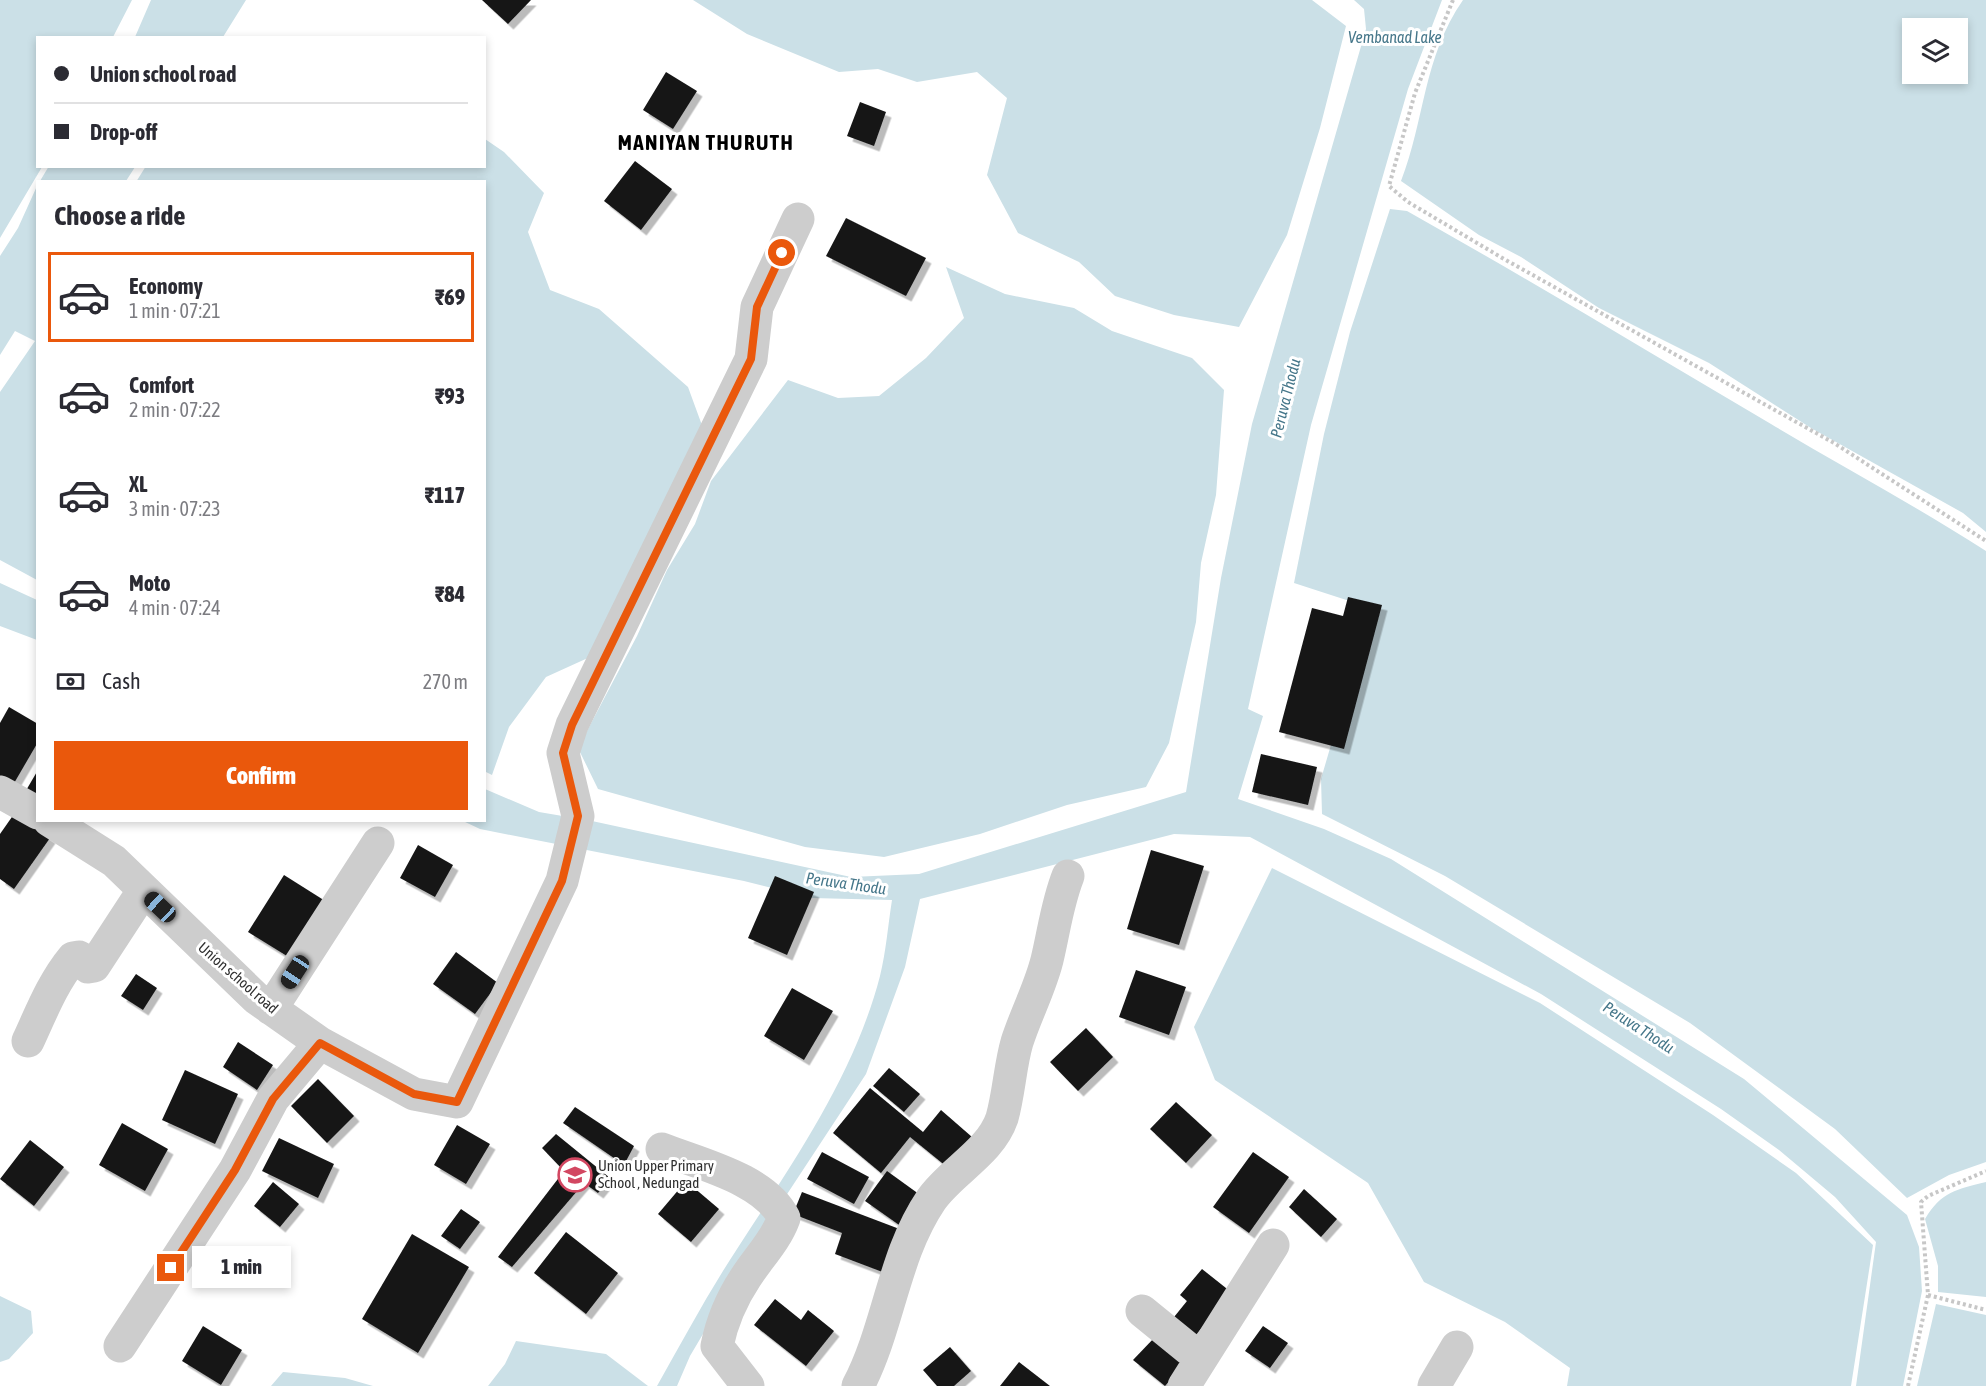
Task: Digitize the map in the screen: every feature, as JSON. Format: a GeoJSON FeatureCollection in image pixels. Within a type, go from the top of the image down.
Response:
{"type":"FeatureCollection","features":[{"type":"Feature","properties":{"kind":"street","name":"Union school road"},"geometry":{"type":"LineString","coordinates":[[53,822],[114,861],[256,998],[320,1043],[414,1094],[457,1102],[562,881],[578,816],[563,753],[572,725],[751,359],[757,307],[798,219]]}},
{"type":"Feature","properties":{"kind":"street"},"geometry":{"type":"LineString","coordinates":[[0,792],[36,812]]}},
{"type":"Feature","properties":{"kind":"street"},"geometry":{"type":"LineString","coordinates":[[271,1009],[378,843]]}},
{"type":"Feature","properties":{"kind":"street"},"geometry":{"type":"LineString","coordinates":[[858,1386],[873,1357],[909,1239],[930,1201],[946,1179],[963,1168],[985,1145],[1001,1120],[1017,1042],[1047,962],[1058,901],[1068,876]]}},
{"type":"Feature","properties":{"kind":"street"},"geometry":{"type":"LineString","coordinates":[[28,1041],[47,999],[66,966],[73,958],[79,957],[88,967],[94,966],[143,891]]}},
{"type":"Feature","properties":{"kind":"street"},"geometry":{"type":"LineString","coordinates":[[120,1346],[235,1170],[273,1099],[320,1043]]}},
{"type":"Feature","properties":{"kind":"street"},"geometry":{"type":"LineString","coordinates":[[662,1149],[720,1172],[738,1176],[772,1201],[784,1218],[778,1233],[745,1277],[728,1309],[717,1346],[748,1386]]}},
{"type":"Feature","properties":{"kind":"street"},"geometry":{"type":"LineString","coordinates":[[1142,1311],[1193,1378],[1273,1245]]}},
{"type":"Feature","properties":{"kind":"street"},"geometry":{"type":"LineString","coordinates":[[1434,1386],[1457,1347]]}},
{"type":"Feature","properties":{"kind":"path"},"geometry":{"type":"LineString","coordinates":[[1453,0],[1415,93],[1389,186],[1408,202],[1504,259],[1834,443],[1986,541]]}},
{"type":"Feature","properties":{"kind":"path"},"geometry":{"type":"LineString","coordinates":[[1908,1386],[1928,1295],[1921,1203],[1928,1196],[1986,1171]]}},
{"type":"Feature","properties":{"kind":"path"},"geometry":{"type":"LineString","coordinates":[[1928,1295],[1986,1310]]}},
{"type":"Feature","properties":{"kind":"water"},"geometry":{"type":"Polygon","coordinates":[[[0,0],[132,0],[114,36],[36,36],[36,168],[41,168],[0,238],[0,0]]]}},
{"type":"Feature","properties":{"kind":"water"},"geometry":{"type":"Polygon","coordinates":[[[151,0],[246,0],[224,36],[135,36],[151,0]]]}},
{"type":"Feature","properties":{"kind":"water"},"geometry":{"type":"Polygon","coordinates":[[[693,0],[1312,0],[1346,26],[1320,128],[1287,235],[1239,327],[1174,315],[1115,296],[1079,262],[1018,233],[987,175],[1007,98],[977,72],[917,82],[878,69],[839,72],[747,34],[693,0]]]}},
{"type":"Feature","properties":{"kind":"water","name":"Vembanad Lake"},"geometry":{"type":"Polygon","coordinates":[[[1354,0],[1442,0],[1408,89],[1311,425],[1248,709],[1263,716],[1238,799],[1324,829],[1391,859],[1744,1079],[1907,1215],[1919,1247],[1922,1291],[1903,1386],[1856,1386],[1876,1242],[1835,1197],[1779,1150],[1721,1109],[1541,994],[1250,837],[1174,834],[920,899],[905,967],[866,1074],[774,1214],[690,1356],[677,1386],[657,1386],[716,1282],[800,1152],[838,1084],[869,1013],[880,976],[892,900],[812,898],[744,881],[480,829],[465,822],[486,822],[486,789],[539,812],[592,821],[851,877],[919,874],[1186,792],[1221,578],[1252,424],[1366,29],[1364,9],[1354,0]]]}},
{"type":"Feature","properties":{"kind":"water"},"geometry":{"type":"Polygon","coordinates":[[[1463,0],[1986,0],[1986,532],[1963,513],[1811,428],[1709,363],[1599,308],[1521,257],[1479,235],[1401,181],[1440,44],[1463,0]]]}},
{"type":"Feature","properties":{"kind":"water"},"geometry":{"type":"Polygon","coordinates":[[[486,140],[504,152],[544,193],[528,232],[550,290],[599,309],[688,387],[707,439],[601,652],[546,677],[509,727],[492,775],[486,772],[486,180],[137,180],[145,168],[486,168],[486,140]]]}},
{"type":"Feature","properties":{"kind":"water"},"geometry":{"type":"Polygon","coordinates":[[[48,168],[134,168],[127,180],[41,180],[48,168]]]}},
{"type":"Feature","properties":{"kind":"water"},"geometry":{"type":"Polygon","coordinates":[[[36,188],[36,579],[0,560],[0,392],[35,341],[15,331],[0,355],[0,256],[18,228],[36,188]]]}},
{"type":"Feature","properties":{"kind":"water"},"geometry":{"type":"Polygon","coordinates":[[[1390,209],[1407,211],[1453,237],[1986,551],[1986,1162],[1949,1175],[1907,1198],[1835,1129],[1690,1023],[1445,876],[1322,814],[1321,779],[1371,608],[1294,583],[1324,434],[1350,332],[1390,209]]]}},
{"type":"Feature","properties":{"kind":"water"},"geometry":{"type":"Polygon","coordinates":[[[946,267],[1005,294],[1074,308],[1112,331],[1192,358],[1224,390],[1216,495],[1201,563],[1196,622],[1169,743],[1146,787],[1067,805],[980,834],[884,857],[805,847],[598,789],[578,748],[637,636],[667,570],[695,524],[711,481],[788,380],[838,398],[879,396],[926,358],[964,318],[946,267]]]}},
{"type":"Feature","properties":{"kind":"water"},"geometry":{"type":"Polygon","coordinates":[[[0,583],[36,600],[36,640],[0,626],[0,583]]]}},
{"type":"Feature","properties":{"kind":"water"},"geometry":{"type":"Polygon","coordinates":[[[1272,868],[1540,1003],[1713,1115],[1796,1173],[1873,1245],[1851,1386],[1567,1386],[1570,1368],[1505,1322],[1424,1282],[1368,1183],[1215,1080],[1194,1027],[1272,868]]]}},
{"type":"Feature","properties":{"kind":"water"},"geometry":{"type":"Polygon","coordinates":[[[1986,1182],[1986,1297],[1938,1292],[1938,1266],[1925,1219],[1944,1197],[1966,1187],[1986,1182]]]}},
{"type":"Feature","properties":{"kind":"water"},"geometry":{"type":"Polygon","coordinates":[[[0,1296],[31,1311],[33,1333],[9,1359],[0,1362],[0,1296]]]}},
{"type":"Feature","properties":{"kind":"water"},"geometry":{"type":"Polygon","coordinates":[[[1936,1304],[1986,1315],[1986,1386],[1917,1386],[1936,1304]]]}},
{"type":"Feature","properties":{"kind":"water"},"geometry":{"type":"Polygon","coordinates":[[[516,1341],[606,1354],[648,1386],[488,1386],[505,1364],[516,1341]]]}},
{"type":"Feature","properties":{"kind":"water"},"geometry":{"type":"Polygon","coordinates":[[[283,1372],[345,1378],[373,1386],[271,1386],[283,1372]]]}},
{"type":"Feature","properties":{"kind":"building"},"geometry":{"type":"Polygon","coordinates":[[[482,0],[531,0],[508,24],[482,0]]]}},
{"type":"Feature","properties":{"kind":"building"},"geometry":{"type":"Polygon","coordinates":[[[666,72],[697,91],[673,129],[643,110],[666,72]]]}},
{"type":"Feature","properties":{"kind":"building"},"geometry":{"type":"Polygon","coordinates":[[[860,102],[886,112],[874,146],[847,136],[860,102]]]}},
{"type":"Feature","properties":{"kind":"building"},"geometry":{"type":"Polygon","coordinates":[[[635,161],[672,189],[641,230],[604,201],[635,161]]]}},
{"type":"Feature","properties":{"kind":"building"},"geometry":{"type":"Polygon","coordinates":[[[846,218],[926,258],[906,296],[826,256],[846,218]]]}},
{"type":"Feature","properties":{"kind":"building"},"geometry":{"type":"Polygon","coordinates":[[[1348,597],[1382,605],[1344,749],[1279,732],[1312,608],[1343,616],[1348,597]]]}},
{"type":"Feature","properties":{"kind":"building"},"geometry":{"type":"Polygon","coordinates":[[[9,707],[36,723],[36,745],[13,785],[0,777],[0,723],[9,707]]]}},
{"type":"Feature","properties":{"kind":"building"},"geometry":{"type":"Polygon","coordinates":[[[1261,754],[1317,767],[1308,805],[1252,792],[1261,754]]]}},
{"type":"Feature","properties":{"kind":"building"},"geometry":{"type":"Polygon","coordinates":[[[36,773],[36,808],[21,799],[36,773]]]}},
{"type":"Feature","properties":{"kind":"building"},"geometry":{"type":"Polygon","coordinates":[[[14,814],[50,838],[14,889],[0,879],[0,834],[14,814]]]}},
{"type":"Feature","properties":{"kind":"building"},"geometry":{"type":"Polygon","coordinates":[[[418,845],[453,865],[435,897],[400,878],[418,845]]]}},
{"type":"Feature","properties":{"kind":"building"},"geometry":{"type":"Polygon","coordinates":[[[1151,850],[1204,866],[1179,945],[1127,929],[1151,850]]]}},
{"type":"Feature","properties":{"kind":"building"},"geometry":{"type":"Polygon","coordinates":[[[284,875],[330,904],[295,961],[248,932],[284,875]]]}},
{"type":"Feature","properties":{"kind":"building"},"geometry":{"type":"Polygon","coordinates":[[[775,876],[814,892],[787,955],[748,938],[775,876]]]}},
{"type":"Feature","properties":{"kind":"building"},"geometry":{"type":"Polygon","coordinates":[[[456,952],[498,983],[475,1014],[433,984],[456,952]]]}},
{"type":"Feature","properties":{"kind":"building"},"geometry":{"type":"Polygon","coordinates":[[[1136,970],[1186,987],[1169,1035],[1119,1017],[1136,970]]]}},
{"type":"Feature","properties":{"kind":"building"},"geometry":{"type":"Polygon","coordinates":[[[136,974],[157,988],[143,1010],[121,996],[136,974]]]}},
{"type":"Feature","properties":{"kind":"building"},"geometry":{"type":"Polygon","coordinates":[[[792,988],[833,1011],[804,1060],[764,1036],[792,988]]]}},
{"type":"Feature","properties":{"kind":"building"},"geometry":{"type":"Polygon","coordinates":[[[1086,1028],[1113,1057],[1078,1091],[1050,1062],[1086,1028]]]}},
{"type":"Feature","properties":{"kind":"building"},"geometry":{"type":"Polygon","coordinates":[[[238,1042],[273,1065],[257,1090],[223,1067],[238,1042]]]}},
{"type":"Feature","properties":{"kind":"building"},"geometry":{"type":"Polygon","coordinates":[[[889,1068],[920,1094],[904,1112],[873,1086],[889,1068]]]}},
{"type":"Feature","properties":{"kind":"building"},"geometry":{"type":"Polygon","coordinates":[[[185,1070],[238,1094],[215,1144],[162,1120],[185,1070]]]}},
{"type":"Feature","properties":{"kind":"building"},"geometry":{"type":"Polygon","coordinates":[[[318,1079],[354,1116],[327,1143],[291,1106],[318,1079]]]}},
{"type":"Feature","properties":{"kind":"building"},"geometry":{"type":"Polygon","coordinates":[[[870,1088],[923,1132],[941,1110],[972,1137],[947,1167],[910,1137],[881,1173],[833,1133],[870,1088]]]}},
{"type":"Feature","properties":{"kind":"building"},"geometry":{"type":"Polygon","coordinates":[[[1176,1102],[1212,1135],[1186,1163],[1150,1129],[1176,1102]]]}},
{"type":"Feature","properties":{"kind":"building"},"geometry":{"type":"Polygon","coordinates":[[[575,1107],[634,1146],[624,1165],[563,1123],[575,1107]]]}},
{"type":"Feature","properties":{"kind":"building"},"geometry":{"type":"Polygon","coordinates":[[[122,1123],[168,1149],[145,1191],[99,1165],[122,1123]]]}},
{"type":"Feature","properties":{"kind":"building"},"geometry":{"type":"Polygon","coordinates":[[[457,1125],[490,1144],[466,1184],[434,1165],[457,1125]]]}},
{"type":"Feature","properties":{"kind":"building"},"geometry":{"type":"Polygon","coordinates":[[[556,1134],[610,1178],[598,1193],[584,1183],[512,1267],[498,1257],[564,1171],[542,1148],[556,1134]]]}},
{"type":"Feature","properties":{"kind":"building"},"geometry":{"type":"Polygon","coordinates":[[[279,1138],[334,1164],[318,1198],[262,1171],[279,1138]]]}},
{"type":"Feature","properties":{"kind":"building"},"geometry":{"type":"Polygon","coordinates":[[[30,1140],[64,1167],[34,1206],[0,1179],[30,1140]]]}},
{"type":"Feature","properties":{"kind":"building"},"geometry":{"type":"Polygon","coordinates":[[[822,1152],[869,1177],[854,1204],[807,1179],[822,1152]]]}},
{"type":"Feature","properties":{"kind":"building"},"geometry":{"type":"Polygon","coordinates":[[[1253,1152],[1289,1177],[1249,1233],[1213,1207],[1253,1152]]]}},
{"type":"Feature","properties":{"kind":"building"},"geometry":{"type":"Polygon","coordinates":[[[887,1171],[923,1197],[902,1227],[865,1201],[887,1171]]]}},
{"type":"Feature","properties":{"kind":"building"},"geometry":{"type":"Polygon","coordinates":[[[686,1181],[719,1209],[691,1242],[658,1214],[686,1181]]]}},
{"type":"Feature","properties":{"kind":"building"},"geometry":{"type":"Polygon","coordinates":[[[273,1182],[299,1204],[280,1227],[254,1206],[273,1182]]]}},
{"type":"Feature","properties":{"kind":"building"},"geometry":{"type":"Polygon","coordinates":[[[1304,1189],[1337,1219],[1321,1237],[1289,1207],[1304,1189]]]}},
{"type":"Feature","properties":{"kind":"building"},"geometry":{"type":"Polygon","coordinates":[[[802,1192],[910,1233],[893,1276],[835,1254],[842,1233],[793,1214],[802,1192]]]}},
{"type":"Feature","properties":{"kind":"building"},"geometry":{"type":"Polygon","coordinates":[[[461,1209],[480,1222],[460,1249],[441,1236],[461,1209]]]}},
{"type":"Feature","properties":{"kind":"building"},"geometry":{"type":"Polygon","coordinates":[[[566,1232],[618,1273],[586,1314],[534,1273],[566,1232]]]}},
{"type":"Feature","properties":{"kind":"building"},"geometry":{"type":"Polygon","coordinates":[[[412,1234],[469,1267],[418,1353],[362,1319],[412,1234]]]}},
{"type":"Feature","properties":{"kind":"building"},"geometry":{"type":"Polygon","coordinates":[[[1202,1269],[1231,1292],[1191,1341],[1170,1322],[1187,1301],[1180,1295],[1202,1269]]]}},
{"type":"Feature","properties":{"kind":"building"},"geometry":{"type":"Polygon","coordinates":[[[775,1299],[801,1320],[808,1310],[834,1331],[806,1366],[754,1325],[775,1299]]]}},
{"type":"Feature","properties":{"kind":"building"},"geometry":{"type":"Polygon","coordinates":[[[203,1326],[242,1350],[221,1385],[182,1361],[203,1326]]]}},
{"type":"Feature","properties":{"kind":"building"},"geometry":{"type":"Polygon","coordinates":[[[1263,1326],[1288,1343],[1270,1368],[1245,1351],[1263,1326]]]}},
{"type":"Feature","properties":{"kind":"building"},"geometry":{"type":"Polygon","coordinates":[[[1155,1337],[1184,1365],[1165,1386],[1133,1360],[1155,1337]]]}},
{"type":"Feature","properties":{"kind":"building"},"geometry":{"type":"Polygon","coordinates":[[[950,1347],[971,1371],[954,1386],[937,1386],[923,1370],[950,1347]]]}},
{"type":"Feature","properties":{"kind":"building"},"geometry":{"type":"Polygon","coordinates":[[[1019,1362],[1050,1386],[1000,1386],[1019,1362]]]}},
{"type":"Feature","properties":{"kind":"place","name":"Union Upper Primary School , Nedungad"},"geometry":{"type":"Point","coordinates":[575,1175]}},
{"type":"Feature","properties":{"kind":"district","name":"MANIYAN THURUTH"},"geometry":{"type":"Point","coordinates":[706,143]}},
{"type":"Feature","properties":{"kind":"route"},"geometry":{"type":"LineString","coordinates":[[171,1268],[235,1170],[273,1099],[320,1043],[414,1094],[457,1102],[562,881],[578,816],[563,753],[572,725],[751,359],[757,307],[782,253]]}},
{"type":"Feature","properties":{"kind":"water label","name":"Peruva Thodu"},"geometry":{"type":"Point","coordinates":[1285,398]}},
{"type":"Feature","properties":{"kind":"water label","name":"Peruva Thodu"},"geometry":{"type":"Point","coordinates":[846,883]}},
{"type":"Feature","properties":{"kind":"water label","name":"Peruva Thodu"},"geometry":{"type":"Point","coordinates":[1639,1027]}}]}
